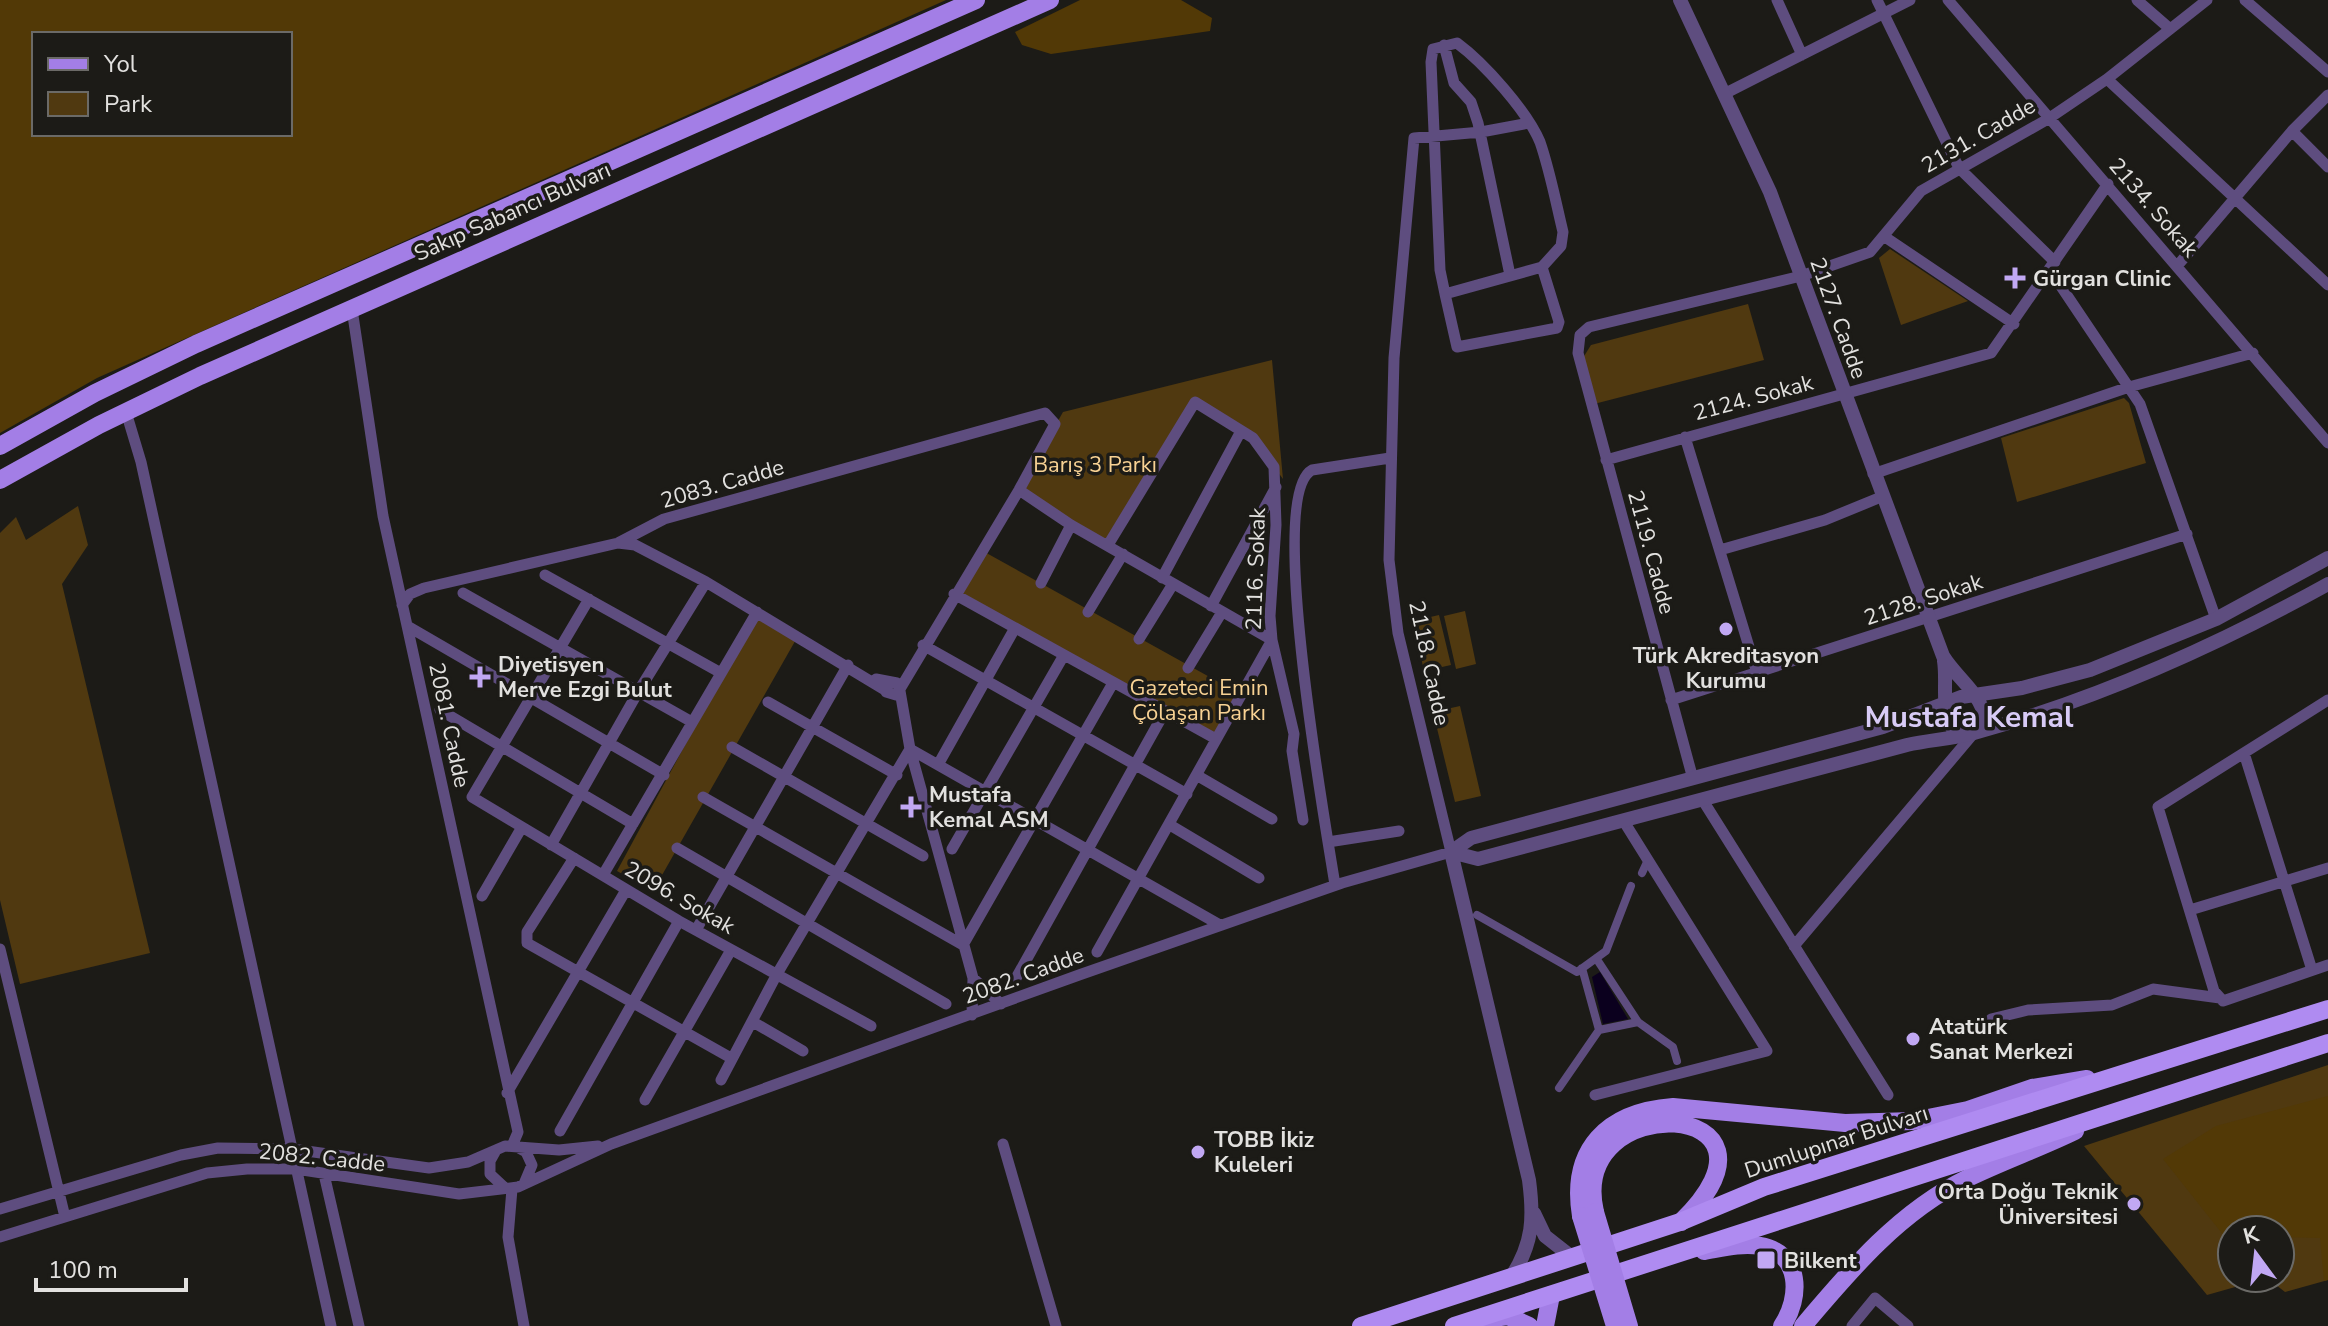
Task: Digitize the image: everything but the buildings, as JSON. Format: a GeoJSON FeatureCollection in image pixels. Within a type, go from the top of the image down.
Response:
{"type":"FeatureCollection","features":[{"type":"Feature","properties":{"kind":"highway","name":"Dumlupınar Bulvarı"},"geometry":{"type":"LineString","coordinates":[[1361,1326],[1680,1222],[1764,1187],[2328,1009]]}},
{"type":"Feature","properties":{"kind":"highway"},"geometry":{"type":"LineString","coordinates":[[1457,1325],[2328,1043]]}},
{"type":"Feature","properties":{"kind":"main road","name":"Sakıp Sabancı Bulvarı"},"geometry":{"type":"LineString","coordinates":[[0,446],[95,393],[196,344],[976,0]]}},
{"type":"Feature","properties":{"kind":"main road","name":"Sakıp Sabancı Bulvarı"},"geometry":{"type":"LineString","coordinates":[[6,477],[126,412],[1050,0]]}},
{"type":"Feature","properties":{"kind":"main road"},"geometry":{"type":"LineString","coordinates":[[1629,1326],[1577,1189],[1581,1166],[1592,1144],[1618,1121],[1650,1109],[1673,1107],[1845,1123],[1913,1121],[1968,1110],[2032,1088],[2129,1072]]}},
{"type":"Feature","properties":{"kind":"main road"},"geometry":{"type":"LineString","coordinates":[[1803,1326],[1869,1250],[1908,1216],[1966,1179],[2108,1115]]}},
{"type":"Feature","properties":{"kind":"main road"},"geometry":{"type":"LineString","coordinates":[[1615,1326],[1588,1214],[1593,1179],[1602,1157],[1623,1135],[1646,1124],[1665,1123],[1700,1128],[1714,1140],[1720,1156],[1716,1181],[1680,1222]]}},
{"type":"Feature","properties":{"kind":"main road"},"geometry":{"type":"LineString","coordinates":[[1658,1260],[1735,1246],[1764,1247],[1774,1251],[1787,1262],[1796,1290],[1796,1300],[1782,1326]]}},
{"type":"Feature","properties":{"kind":"main road"},"geometry":{"type":"LineString","coordinates":[[1545,1326],[1551,1295]]}},
{"type":"Feature","properties":{"kind":"main road"},"geometry":{"type":"LineString","coordinates":[[1457,1325],[1508,1316],[1529,1326]]}},
{"type":"Feature","properties":{"kind":"street","name":"2127. Cadde"},"geometry":{"type":"LineString","coordinates":[[1680,0],[1764,178],[1943,656],[1958,679],[1974,694]]}},
{"type":"Feature","properties":{"kind":"street"},"geometry":{"type":"LineString","coordinates":[[1777,0],[1802,55]]}},
{"type":"Feature","properties":{"kind":"street"},"geometry":{"type":"LineString","coordinates":[[1877,0],[1959,168],[2052,266],[2140,404],[2216,619]]}},
{"type":"Feature","properties":{"kind":"street"},"geometry":{"type":"LineString","coordinates":[[1726,93],[1910,0]]}},
{"type":"Feature","properties":{"kind":"street","name":"2134. Sokak"},"geometry":{"type":"LineString","coordinates":[[1948,0],[2328,443]]}},
{"type":"Feature","properties":{"kind":"street"},"geometry":{"type":"LineString","coordinates":[[2137,0],[2169,28]]}},
{"type":"Feature","properties":{"kind":"street","name":"2131. Cadde"},"geometry":{"type":"LineString","coordinates":[[1580,335],[1589,327],[1801,276],[1870,252],[1921,191],[2048,119],[2107,79],[2207,0]]}},
{"type":"Feature","properties":{"kind":"street"},"geometry":{"type":"LineString","coordinates":[[2245,0],[2328,72]]}},
{"type":"Feature","properties":{"kind":"street"},"geometry":{"type":"LineString","coordinates":[[1445,294],[1542,267],[1561,246],[1563,232],[1539,142],[1529,123],[1473,56],[1457,43],[1444,45],[1431,53],[1437,136],[1440,270],[1454,339],[1460,348],[1557,328],[1559,322],[1542,267]]}},
{"type":"Feature","properties":{"kind":"street"},"geometry":{"type":"LineString","coordinates":[[1444,45],[1453,81],[1471,102],[1481,132],[1510,275]]}},
{"type":"Feature","properties":{"kind":"street"},"geometry":{"type":"LineString","coordinates":[[2107,79],[2328,285]]}},
{"type":"Feature","properties":{"kind":"street"},"geometry":{"type":"LineString","coordinates":[[2178,265],[2292,131],[2328,95]]}},
{"type":"Feature","properties":{"kind":"street"},"geometry":{"type":"LineString","coordinates":[[1437,136],[1529,123]]}},
{"type":"Feature","properties":{"kind":"street"},"geometry":{"type":"LineString","coordinates":[[2292,131],[2328,167]]}},
{"type":"Feature","properties":{"kind":"street","name":"2118. Cadde"},"geometry":{"type":"LineString","coordinates":[[1437,136],[1414,138],[1394,358],[1389,547],[1394,611],[1516,1114],[1533,1209]]}},
{"type":"Feature","properties":{"kind":"street","name":"2124. Sokak"},"geometry":{"type":"LineString","coordinates":[[1606,460],[1991,353],[2014,324],[2108,184]]}},
{"type":"Feature","properties":{"kind":"street"},"geometry":{"type":"LineString","coordinates":[[1885,237],[2014,324]]}},
{"type":"Feature","properties":{"kind":"street","name":"2081. Cadde"},"geometry":{"type":"LineString","coordinates":[[352,309],[383,516],[518,1132],[512,1146]]}},
{"type":"Feature","properties":{"kind":"street","name":"2119. Cadde"},"geometry":{"type":"LineString","coordinates":[[1580,335],[1577,349],[1693,779]]}},
{"type":"Feature","properties":{"kind":"street"},"geometry":{"type":"LineString","coordinates":[[1873,474],[2129,387],[2253,353]]}},
{"type":"Feature","properties":{"kind":"street","name":"2116. Sokak"},"geometry":{"type":"LineString","coordinates":[[1108,545],[1195,402],[1241,431],[1270,458],[1277,486],[1270,616],[1272,640],[1294,734],[1292,751],[1303,820]]}},
{"type":"Feature","properties":{"kind":"street"},"geometry":{"type":"LineString","coordinates":[[126,412],[141,462],[331,1326]]}},
{"type":"Feature","properties":{"kind":"street","name":"2083. Cadde"},"geometry":{"type":"LineString","coordinates":[[402,605],[410,594],[424,588],[618,543],[664,519],[1045,413],[1055,424],[1019,490]]}},
{"type":"Feature","properties":{"kind":"street"},"geometry":{"type":"LineString","coordinates":[[1139,639],[1241,431]]}},
{"type":"Feature","properties":{"kind":"street"},"geometry":{"type":"LineString","coordinates":[[1685,437],[1757,673]]}},
{"type":"Feature","properties":{"kind":"street"},"geometry":{"type":"LineString","coordinates":[[1335,885],[1297,628],[1294,565],[1298,488],[1305,474],[1312,470],[1390,458]]}},
{"type":"Feature","properties":{"kind":"street"},"geometry":{"type":"LineString","coordinates":[[0,495],[6,477]]}},
{"type":"Feature","properties":{"kind":"street"},"geometry":{"type":"LineString","coordinates":[[1211,606],[1277,486]]}},
{"type":"Feature","properties":{"kind":"street"},"geometry":{"type":"LineString","coordinates":[[892,688],[915,663],[923,645],[1019,490],[1071,525],[1272,640],[1097,952]]}},
{"type":"Feature","properties":{"kind":"street"},"geometry":{"type":"LineString","coordinates":[[1720,550],[1825,520],[1881,497]]}},
{"type":"Feature","properties":{"kind":"street"},"geometry":{"type":"LineString","coordinates":[[1041,583],[1071,525]]}},
{"type":"Feature","properties":{"kind":"street","name":"2128. Sokak"},"geometry":{"type":"LineString","coordinates":[[1671,700],[2187,534]]}},
{"type":"Feature","properties":{"kind":"street"},"geometry":{"type":"LineString","coordinates":[[618,543],[635,545],[706,582],[892,688],[973,978],[972,1015]]}},
{"type":"Feature","properties":{"kind":"street"},"geometry":{"type":"LineString","coordinates":[[1088,612],[1123,554]]}},
{"type":"Feature","properties":{"kind":"street"},"geometry":{"type":"LineString","coordinates":[[1451,852],[1471,838],[1883,727],[1974,694],[2022,688],[2090,670],[2216,619],[2328,558]]}},
{"type":"Feature","properties":{"kind":"street"},"geometry":{"type":"LineString","coordinates":[[545,575],[721,673]]}},
{"type":"Feature","properties":{"kind":"street"},"geometry":{"type":"LineString","coordinates":[[551,845],[638,692],[706,582]]}},
{"type":"Feature","properties":{"kind":"street"},"geometry":{"type":"LineString","coordinates":[[1451,852],[1478,859],[1907,745],[1973,733],[2170,663],[2249,628],[2328,584]]}},
{"type":"Feature","properties":{"kind":"street"},"geometry":{"type":"LineString","coordinates":[[463,593],[692,722]]}},
{"type":"Feature","properties":{"kind":"street"},"geometry":{"type":"LineString","coordinates":[[954,594],[1164,713],[1216,739]]}},
{"type":"Feature","properties":{"kind":"street"},"geometry":{"type":"LineString","coordinates":[[503,748],[589,599]]}},
{"type":"Feature","properties":{"kind":"street"},"geometry":{"type":"LineString","coordinates":[[603,875],[757,612]]}},
{"type":"Feature","properties":{"kind":"street"},"geometry":{"type":"LineString","coordinates":[[1188,668],[1222,612]]}},
{"type":"Feature","properties":{"kind":"street"},"geometry":{"type":"LineString","coordinates":[[409,627],[664,775]]}},
{"type":"Feature","properties":{"kind":"street"},"geometry":{"type":"LineString","coordinates":[[939,763],[1015,628]]}},
{"type":"Feature","properties":{"kind":"street"},"geometry":{"type":"LineString","coordinates":[[923,645],[1187,794]]}},
{"type":"Feature","properties":{"kind":"street"},"geometry":{"type":"LineString","coordinates":[[952,849],[1064,655]]}},
{"type":"Feature","properties":{"kind":"street","name":"2127. Cadde"},"geometry":{"type":"LineString","coordinates":[[1943,656],[1945,703]]}},
{"type":"Feature","properties":{"kind":"street"},"geometry":{"type":"LineString","coordinates":[[696,930],[848,665]]}},
{"type":"Feature","properties":{"kind":"street"},"geometry":{"type":"LineString","coordinates":[[963,945],[1113,683]]}},
{"type":"Feature","properties":{"kind":"street"},"geometry":{"type":"LineString","coordinates":[[1794,946],[1973,733],[1984,709],[1974,694]]}},
{"type":"Feature","properties":{"kind":"street"},"geometry":{"type":"LineString","coordinates":[[2221,998],[2214,991],[2158,807],[2328,700]]}},
{"type":"Feature","properties":{"kind":"street"},"geometry":{"type":"LineString","coordinates":[[768,702],[897,775]]}},
{"type":"Feature","properties":{"kind":"street"},"geometry":{"type":"LineString","coordinates":[[1945,703],[1947,719],[1973,733]]}},
{"type":"Feature","properties":{"kind":"street"},"geometry":{"type":"LineString","coordinates":[[440,710],[633,824]]}},
{"type":"Feature","properties":{"kind":"street"},"geometry":{"type":"LineString","coordinates":[[1015,980],[1164,713]]}},
{"type":"Feature","properties":{"kind":"street"},"geometry":{"type":"LineString","coordinates":[[732,747],[923,856]]}},
{"type":"Feature","properties":{"kind":"street","name":"2096. Sokak"},"geometry":{"type":"LineString","coordinates":[[503,748],[472,797],[679,921],[871,1026]]}},
{"type":"Feature","properties":{"kind":"street"},"geometry":{"type":"LineString","coordinates":[[910,749],[1220,925]]}},
{"type":"Feature","properties":{"kind":"street"},"geometry":{"type":"LineString","coordinates":[[721,1080],[777,974],[910,749]]}},
{"type":"Feature","properties":{"kind":"street"},"geometry":{"type":"LineString","coordinates":[[2244,753],[2312,970]]}},
{"type":"Feature","properties":{"kind":"street"},"geometry":{"type":"LineString","coordinates":[[1198,776],[1272,819]]}},
{"type":"Feature","properties":{"kind":"street"},"geometry":{"type":"LineString","coordinates":[[1693,779],[1702,799],[1888,1095]]}},
{"type":"Feature","properties":{"kind":"street"},"geometry":{"type":"LineString","coordinates":[[703,797],[963,945]]}},
{"type":"Feature","properties":{"kind":"street"},"geometry":{"type":"LineString","coordinates":[[1595,1095],[1767,1051],[1611,801]]}},
{"type":"Feature","properties":{"kind":"street"},"geometry":{"type":"LineString","coordinates":[[1170,825],[1259,878]]}},
{"type":"Feature","properties":{"kind":"street"},"geometry":{"type":"LineString","coordinates":[[482,896],[522,827]]}},
{"type":"Feature","properties":{"kind":"street"},"geometry":{"type":"LineString","coordinates":[[1328,842],[1399,831]]}},
{"type":"Feature","properties":{"kind":"street"},"geometry":{"type":"LineString","coordinates":[[677,848],[946,1004]]}},
{"type":"Feature","properties":{"kind":"street","name":"2082. Cadde"},"geometry":{"type":"LineString","coordinates":[[0,1236],[207,1173],[247,1169],[296,1169],[459,1194],[524,1184],[611,1144],[1220,925],[1335,885],[1451,852]]}},
{"type":"Feature","properties":{"kind":"street"},"geometry":{"type":"LineString","coordinates":[[574,858],[526,936],[529,944],[731,1058]]}},
{"type":"Feature","properties":{"kind":"street"},"geometry":{"type":"LineString","coordinates":[[1642,873],[1648,860]]}},
{"type":"Feature","properties":{"kind":"street"},"geometry":{"type":"LineString","coordinates":[[2190,910],[2328,868]]}},
{"type":"Feature","properties":{"kind":"street"},"geometry":{"type":"LineString","coordinates":[[1477,915],[1577,972],[1606,951],[1631,886]]}},
{"type":"Feature","properties":{"kind":"street"},"geometry":{"type":"LineString","coordinates":[[507,1093],[626,890]]}},
{"type":"Feature","properties":{"kind":"street"},"geometry":{"type":"LineString","coordinates":[[560,1131],[679,921]]}},
{"type":"Feature","properties":{"kind":"street"},"geometry":{"type":"LineString","coordinates":[[0,949],[65,1217]]}},
{"type":"Feature","properties":{"kind":"street"},"geometry":{"type":"LineString","coordinates":[[645,1100],[731,950]]}},
{"type":"Feature","properties":{"kind":"street"},"geometry":{"type":"LineString","coordinates":[[1596,958],[1638,1022],[1673,1047],[1677,1061]]}},
{"type":"Feature","properties":{"kind":"street"},"geometry":{"type":"LineString","coordinates":[[1991,1019],[2028,1010],[2112,1005],[2153,989],[2221,998],[2328,965]]}},
{"type":"Feature","properties":{"kind":"street"},"geometry":{"type":"LineString","coordinates":[[1582,968],[1599,1030]]}},
{"type":"Feature","properties":{"kind":"street"},"geometry":{"type":"LineString","coordinates":[[973,978],[1001,1004]]}},
{"type":"Feature","properties":{"kind":"street"},"geometry":{"type":"LineString","coordinates":[[753,1022],[803,1051]]}},
{"type":"Feature","properties":{"kind":"street"},"geometry":{"type":"LineString","coordinates":[[1559,1088],[1599,1030],[1638,1022]]}},
{"type":"Feature","properties":{"kind":"street","name":"2082. Cadde"},"geometry":{"type":"LineString","coordinates":[[0,1209],[201,1151],[292,1149],[429,1168],[468,1162],[512,1146],[559,1150],[611,1144]]}},
{"type":"Feature","properties":{"kind":"street"},"geometry":{"type":"LineString","coordinates":[[1003,1144],[1056,1326]]}},
{"type":"Feature","properties":{"kind":"street"},"geometry":{"type":"LineString","coordinates":[[512,1146],[530,1158],[532,1172],[524,1184]]}},
{"type":"Feature","properties":{"kind":"street"},"geometry":{"type":"LineString","coordinates":[[499,1149],[489,1168],[494,1180],[508,1188],[508,1237],[524,1326]]}},
{"type":"Feature","properties":{"kind":"street"},"geometry":{"type":"LineString","coordinates":[[324,1174],[359,1326]]}},
{"type":"Feature","properties":{"kind":"street"},"geometry":{"type":"LineString","coordinates":[[1533,1209],[1545,1236],[1573,1258]]}},
{"type":"Feature","properties":{"kind":"street"},"geometry":{"type":"LineString","coordinates":[[1512,1276],[1527,1251],[1533,1209]]}},
{"type":"Feature","properties":{"kind":"street"},"geometry":{"type":"LineString","coordinates":[[1852,1326],[1875,1298],[1908,1326]]}},
{"type":"Feature","properties":{"kind":"green space"},"geometry":{"type":"Polygon","coordinates":[[[1890,249],[1968,301],[1901,325],[1879,258],[1890,249]]]}},
{"type":"Feature","properties":{"kind":"green space"},"geometry":{"type":"Polygon","coordinates":[[[1748,304],[1764,360],[1594,404],[1581,361],[1591,345],[1748,304]]]}},
{"type":"Feature","properties":{"kind":"green space","name":"Barış 3 Parkı"},"geometry":{"type":"Polygon","coordinates":[[[1272,360],[1283,479],[1253,438],[1195,402],[1108,545],[1019,490],[1063,412],[1272,360]]]}},
{"type":"Feature","properties":{"kind":"green space"},"geometry":{"type":"Polygon","coordinates":[[[2124,398],[2129,403],[2146,463],[2017,502],[2001,438],[2124,398]]]}},
{"type":"Feature","properties":{"kind":"green space"},"geometry":{"type":"Polygon","coordinates":[[[78,506],[88,545],[62,584],[150,953],[20,984],[0,900],[0,533],[16,517],[26,540],[78,506]]]}},
{"type":"Feature","properties":{"kind":"green space","name":"Gazeteci Emin Çölaşan Parkı"},"geometry":{"type":"Polygon","coordinates":[[[981,550],[1242,695],[1216,739],[954,594],[981,550]]]}},
{"type":"Feature","properties":{"kind":"green space"},"geometry":{"type":"Polygon","coordinates":[[[1465,611],[1476,664],[1456,669],[1444,616],[1465,611]]]}},
{"type":"Feature","properties":{"kind":"green space"},"geometry":{"type":"Polygon","coordinates":[[[757,612],[798,636],[653,891],[617,871],[757,612]]]}},
{"type":"Feature","properties":{"kind":"green space"},"geometry":{"type":"Polygon","coordinates":[[[1439,615],[1451,665],[1424,671],[1413,621],[1439,615]]]}},
{"type":"Feature","properties":{"kind":"green space"},"geometry":{"type":"Polygon","coordinates":[[[1460,706],[1481,796],[1455,802],[1433,712],[1460,706]]]}},
{"type":"Feature","properties":{"kind":"green space"},"geometry":{"type":"Polygon","coordinates":[[[2328,1065],[2328,1280],[2296,1289],[2296,1214],[2216,1214],[2216,1292],[2207,1295],[2084,1146],[2328,1065]]]}},
{"type":"Feature","properties":{"kind":"shaded area"},"geometry":{"type":"Polygon","coordinates":[[[0,0],[946,0],[97,378],[0,433],[0,0]]]}},
{"type":"Feature","properties":{"kind":"shaded area"},"geometry":{"type":"Polygon","coordinates":[[[1080,0],[1181,0],[1212,18],[1210,31],[1051,54],[1022,45],[1015,32],[1080,0]]]}},
{"type":"Feature","properties":{"kind":"shaded area"},"geometry":{"type":"Polygon","coordinates":[[[1600,972],[1628,1019],[1603,1024],[1592,977],[1600,972]]]}},
{"type":"Feature","properties":{"kind":"shaded area"},"geometry":{"type":"Polygon","coordinates":[[[2328,1096],[2328,1280],[2324,1281],[2320,1238],[2296,1237],[2296,1214],[2216,1214],[2216,1226],[2163,1159],[2216,1126],[2328,1096]]]}},
{"type":"Feature","properties":{"kind":"place","name":"Gürgan Clinic"},"geometry":{"type":"Point","coordinates":[2015,278]}},
{"type":"Feature","properties":{"kind":"place","name":"Türk Akreditasyon Kurumu"},"geometry":{"type":"Point","coordinates":[1726,629]}},
{"type":"Feature","properties":{"kind":"place","name":"Diyetisyen Merve Ezgi Bulut"},"geometry":{"type":"Point","coordinates":[480,677]}},
{"type":"Feature","properties":{"kind":"place","name":"Mustafa Kemal ASM"},"geometry":{"type":"Point","coordinates":[911,807]}},
{"type":"Feature","properties":{"kind":"place","name":"Atatürk Sanat Merkezi"},"geometry":{"type":"Point","coordinates":[1913,1039]}},
{"type":"Feature","properties":{"kind":"place","name":"TOBB İkiz Kuleleri"},"geometry":{"type":"Point","coordinates":[1198,1152]}},
{"type":"Feature","properties":{"kind":"place","name":"Orta Doğu Teknik Üniversitesi"},"geometry":{"type":"Point","coordinates":[2134,1204]}},
{"type":"Feature","properties":{"kind":"place","name":"Bilkent"},"geometry":{"type":"Point","coordinates":[1766,1260]}},
{"type":"Feature","properties":{"kind":"district","name":"Mustafa Kemal"},"geometry":{"type":"Point","coordinates":[1969,717]}}]}
